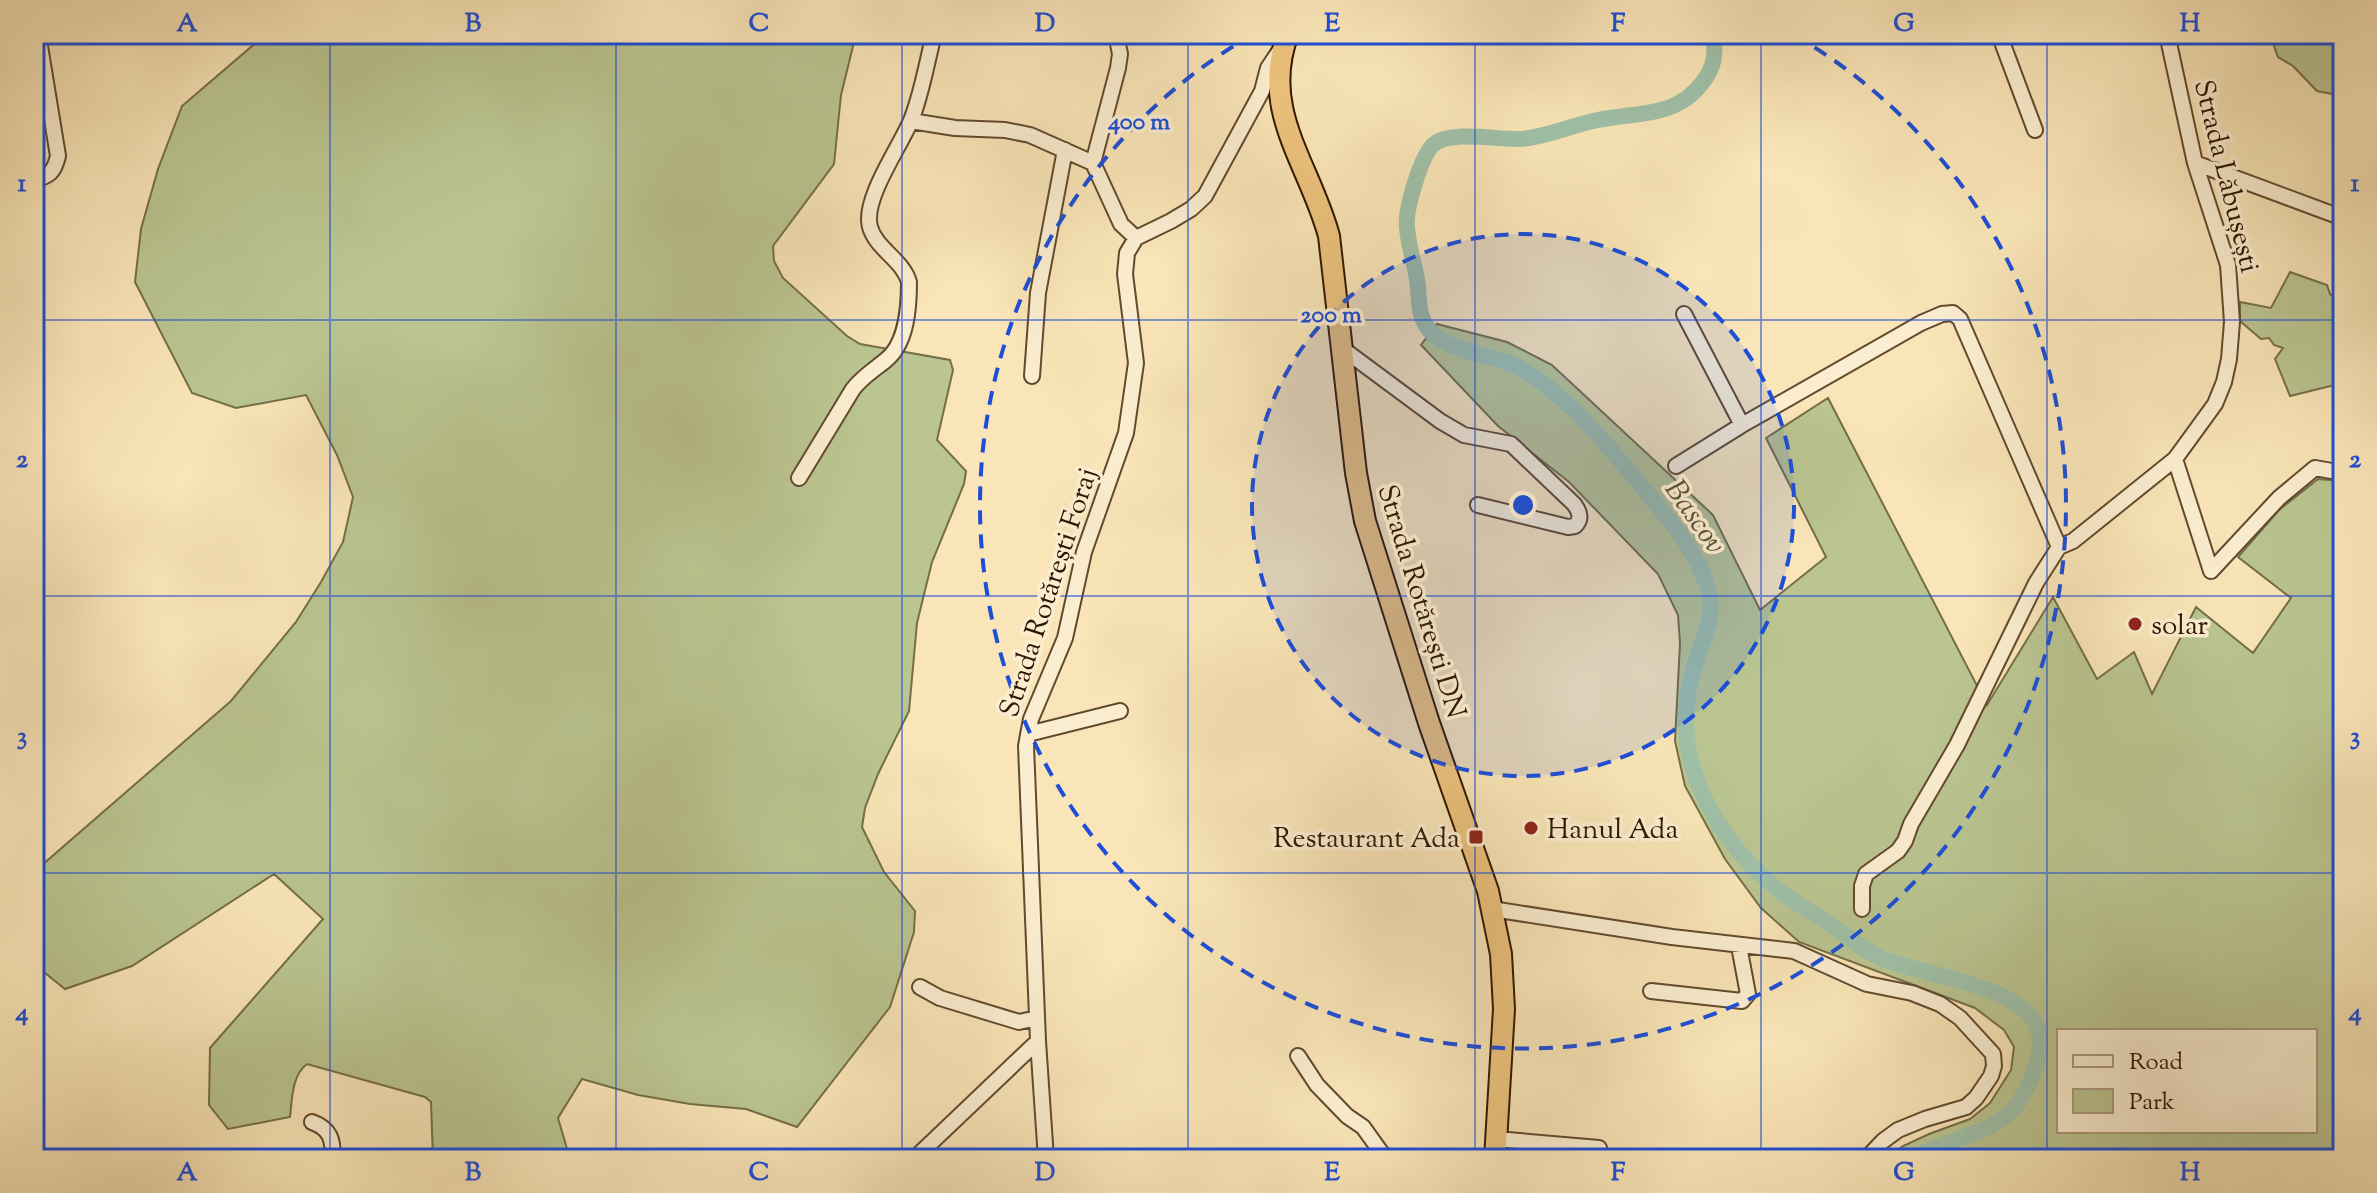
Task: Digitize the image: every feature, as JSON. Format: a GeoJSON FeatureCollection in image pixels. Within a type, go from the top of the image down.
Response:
{"type":"FeatureCollection","features":[{"type":"Feature","properties":{"kind":"highway","name":"Strada Rotărești DN"},"geometry":{"type":"LineString","coordinates":[[1285,40],[1277,77],[1280,105],[1325,221],[1332,252],[1356,473],[1365,521],[1492,909],[1503,981],[1495,1149]]}},
{"type":"Feature","properties":{"kind":"street"},"geometry":{"type":"LineString","coordinates":[[34,180],[49,176],[55,169],[58,156],[38,34]]}},
{"type":"Feature","properties":{"kind":"street"},"geometry":{"type":"LineString","coordinates":[[799,478],[853,389],[864,375],[889,358],[900,340],[909,282],[907,274],[873,234],[869,225],[870,210],[882,177],[911,121],[934,34]]}},
{"type":"Feature","properties":{"kind":"street"},"geometry":{"type":"LineString","coordinates":[[1116,34],[1120,54],[1118,68],[1093,163],[1121,224],[1136,238],[1181,215],[1205,196],[1262,91],[1268,68],[1285,40]]}},
{"type":"Feature","properties":{"kind":"street"},"geometry":{"type":"LineString","coordinates":[[1999,34],[2035,130]]}},
{"type":"Feature","properties":{"kind":"street","name":"Strada Lăbușești"},"geometry":{"type":"LineString","coordinates":[[2059,547],[2073,541],[2175,459],[2215,404],[2229,359],[2232,322],[2228,265],[2195,163],[2167,34]]}},
{"type":"Feature","properties":{"kind":"street"},"geometry":{"type":"LineString","coordinates":[[1262,91],[1280,105]]}},
{"type":"Feature","properties":{"kind":"street"},"geometry":{"type":"LineString","coordinates":[[911,121],[1030,135],[1093,163]]}},
{"type":"Feature","properties":{"kind":"street"},"geometry":{"type":"LineString","coordinates":[[1032,376],[1038,293],[1065,150]]}},
{"type":"Feature","properties":{"kind":"street"},"geometry":{"type":"LineString","coordinates":[[2195,163],[2343,218]]}},
{"type":"Feature","properties":{"kind":"street","name":"Strada Rotărești Foraj"},"geometry":{"type":"LineString","coordinates":[[1046,1159],[1026,760],[1028,734],[1036,705],[1065,638],[1084,552],[1126,433],[1136,355],[1125,264],[1127,253],[1136,238]]}},
{"type":"Feature","properties":{"kind":"street"},"geometry":{"type":"LineString","coordinates":[[1676,466],[1921,323],[1953,313],[1960,319],[2059,547],[2036,583],[1957,745],[1911,824],[1905,841],[1898,851],[1866,874],[1862,886],[1862,909]]}},
{"type":"Feature","properties":{"kind":"street"},"geometry":{"type":"LineString","coordinates":[[1684,314],[1742,425]]}},
{"type":"Feature","properties":{"kind":"street"},"geometry":{"type":"LineString","coordinates":[[1343,349],[1440,421],[1464,435],[1511,444],[1574,504],[1580,518],[1575,526],[1568,527],[1478,505]]}},
{"type":"Feature","properties":{"kind":"street"},"geometry":{"type":"LineString","coordinates":[[2175,459],[2211,571],[2279,498],[2315,468],[2343,473]]}},
{"type":"Feature","properties":{"kind":"street"},"geometry":{"type":"LineString","coordinates":[[1028,734],[1120,711]]}},
{"type":"Feature","properties":{"kind":"street"},"geometry":{"type":"LineString","coordinates":[[1492,909],[1739,946],[1794,951],[1867,984],[1912,993],[1940,1004],[1960,1018],[1993,1054],[1991,1076],[1966,1107],[1898,1130],[1866,1159]]}},
{"type":"Feature","properties":{"kind":"street"},"geometry":{"type":"LineString","coordinates":[[1651,991],[1742,1001],[1748,994],[1739,946]]}},
{"type":"Feature","properties":{"kind":"street"},"geometry":{"type":"LineString","coordinates":[[920,987],[940,998],[1019,1022],[1037,1018]]}},
{"type":"Feature","properties":{"kind":"street"},"geometry":{"type":"LineString","coordinates":[[914,1159],[1038,1041]]}},
{"type":"Feature","properties":{"kind":"street"},"geometry":{"type":"LineString","coordinates":[[1298,1056],[1317,1085],[1347,1116],[1363,1127],[1386,1159]]}},
{"type":"Feature","properties":{"kind":"street"},"geometry":{"type":"LineString","coordinates":[[312,1122],[328,1130],[332,1137],[333,1159]]}},
{"type":"Feature","properties":{"kind":"street"},"geometry":{"type":"LineString","coordinates":[[1495,1149],[1599,1148]]}},
{"type":"Feature","properties":{"kind":"green space"},"geometry":{"type":"Polygon","coordinates":[[[266,34],[856,34],[841,95],[834,164],[773,246],[774,261],[783,278],[860,344],[950,360],[953,370],[937,440],[966,471],[964,484],[932,562],[917,623],[909,711],[878,774],[865,808],[862,827],[884,872],[915,911],[914,932],[890,1007],[797,1127],[746,1109],[638,1095],[582,1079],[558,1118],[570,1159],[433,1159],[431,1102],[425,1097],[307,1064],[298,1074],[290,1117],[228,1129],[209,1105],[210,1048],[323,919],[274,874],[132,966],[65,989],[34,964],[34,872],[231,701],[296,622],[343,542],[353,497],[337,455],[306,395],[236,408],[192,393],[135,282],[141,229],[158,169],[182,106],[266,34]]]}},
{"type":"Feature","properties":{"kind":"green space"},"geometry":{"type":"Polygon","coordinates":[[[2275,34],[2343,34],[2343,96],[2317,91],[2293,66],[2278,57],[2274,46],[2275,34]]]}},
{"type":"Feature","properties":{"kind":"green space"},"geometry":{"type":"Polygon","coordinates":[[[2290,272],[2327,285],[2330,294],[2343,303],[2343,383],[2290,396],[2275,359],[2283,348],[2274,345],[2269,338],[2261,339],[2240,321],[2240,302],[2271,308],[2290,272]]]}},
{"type":"Feature","properties":{"kind":"green space"},"geometry":{"type":"Polygon","coordinates":[[[1437,324],[1507,342],[1552,365],[1713,515],[1760,610],[1826,557],[1766,438],[1828,398],[1987,705],[2053,597],[2097,679],[2134,652],[2152,694],[2196,607],[2253,653],[2291,598],[2238,557],[2279,510],[2318,479],[2343,481],[2343,1159],[1887,1159],[1903,1146],[1970,1119],[1990,1103],[2011,1070],[2014,1047],[2004,1030],[1975,1008],[1799,942],[1761,908],[1725,859],[1685,786],[1675,741],[1680,643],[1678,615],[1658,574],[1569,482],[1498,426],[1421,345],[1437,324]]]}},
{"type":"Feature","properties":{"kind":"waterway","name":"Bascov"},"geometry":{"type":"LineString","coordinates":[[1713,34],[1714,60],[1710,71],[1692,94],[1668,108],[1598,120],[1531,138],[1452,137],[1434,144],[1419,171],[1407,219],[1420,310],[1427,327],[1437,337],[1450,345],[1512,364],[1558,395],[1617,457],[1687,545],[1709,592],[1710,610],[1687,703],[1686,730],[1690,756],[1708,806],[1738,850],[1782,892],[1872,953],[1903,966],[1997,994],[2017,1004],[2032,1017],[2040,1043],[2036,1067],[2012,1111],[1992,1125],[1913,1159]]}},
{"type":"Feature","properties":{"kind":"place","name":"solar"},"geometry":{"type":"Point","coordinates":[2135,624]}},
{"type":"Feature","properties":{"kind":"place","name":"Hanul Ada"},"geometry":{"type":"Point","coordinates":[1531,828]}},
{"type":"Feature","properties":{"kind":"place","name":"Restaurant Ada"},"geometry":{"type":"Point","coordinates":[1476,837]}}]}
